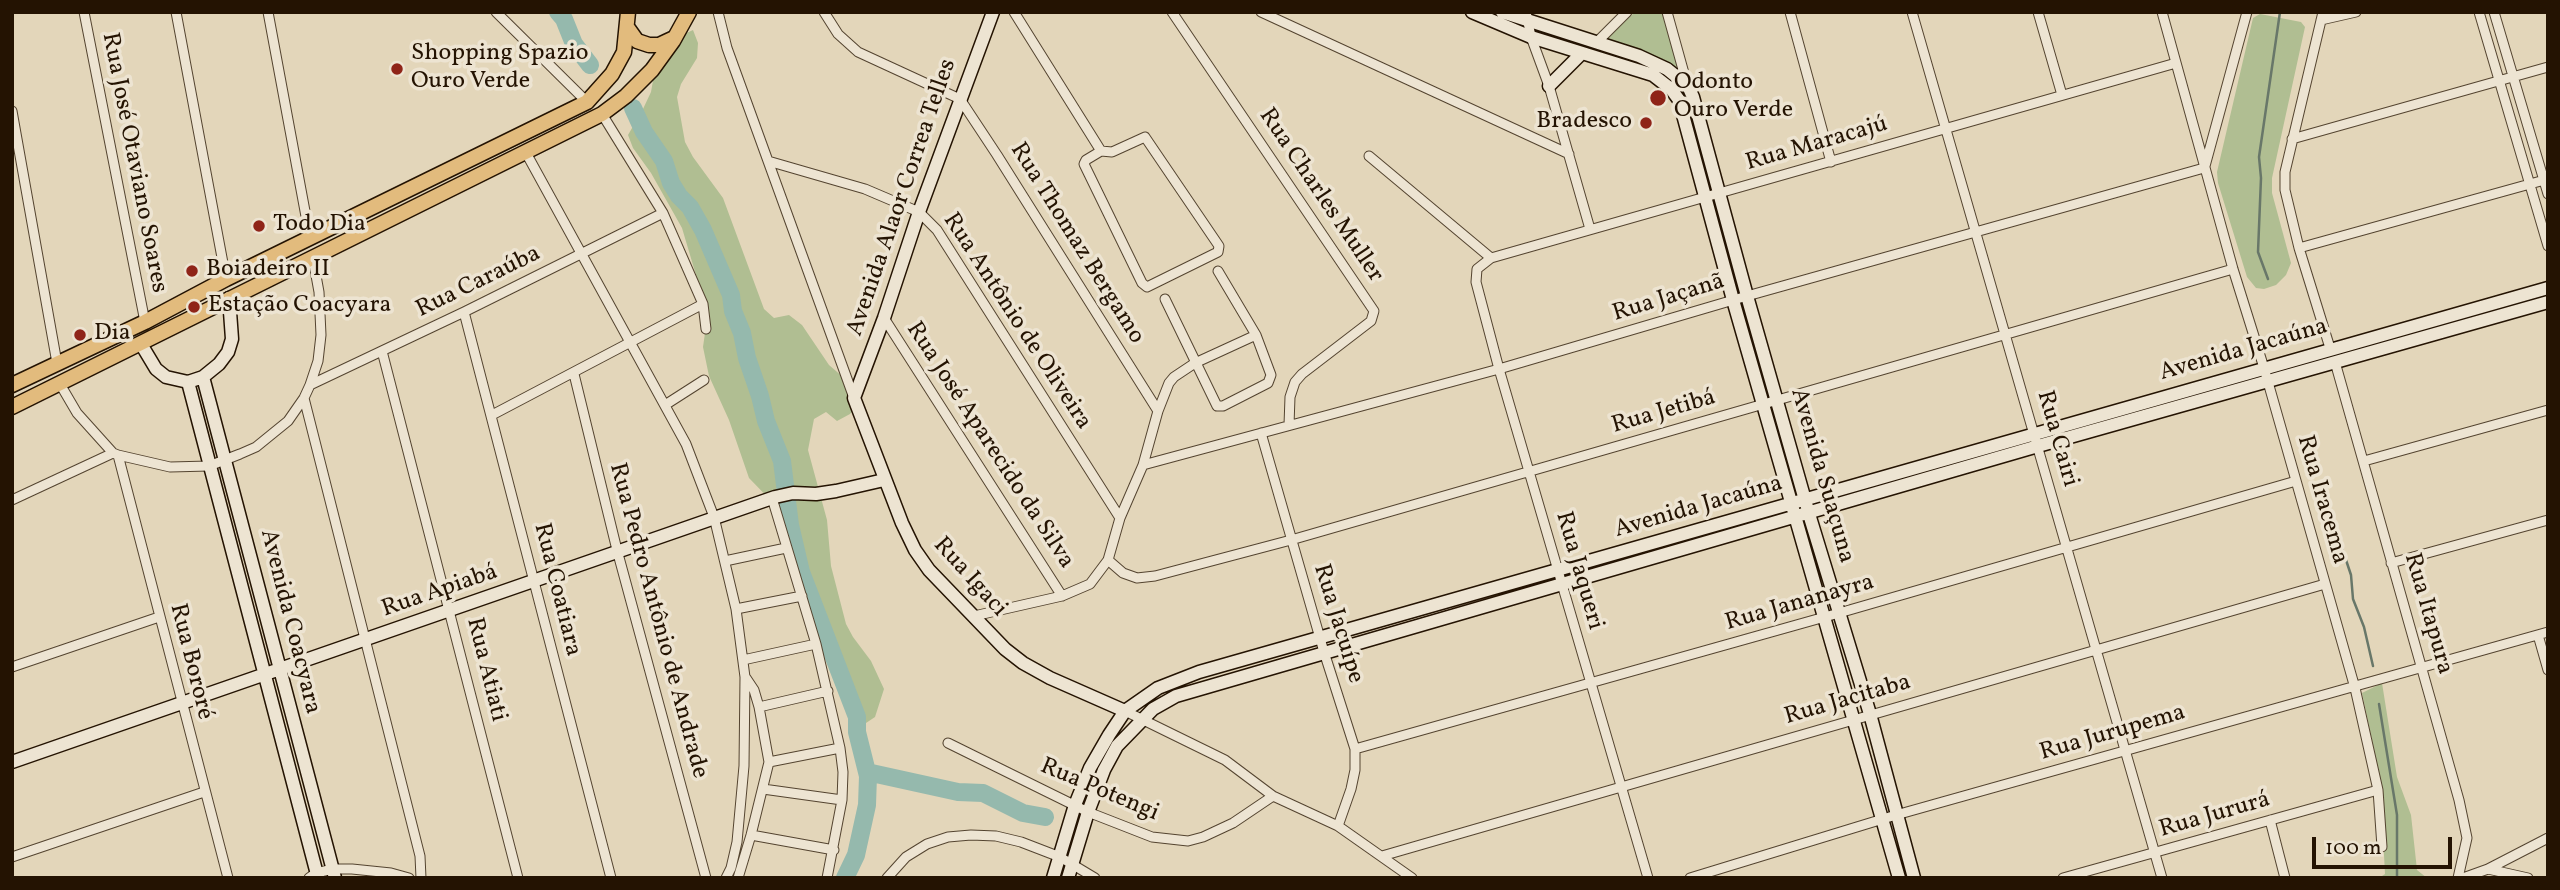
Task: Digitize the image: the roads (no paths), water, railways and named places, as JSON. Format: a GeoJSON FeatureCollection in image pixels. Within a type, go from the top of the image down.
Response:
{"type":"FeatureCollection","features":[{"type":"Feature","properties":{"kind":"main road"},"geometry":{"type":"LineString","coordinates":[[12,407],[603,114],[652,70],[689,12]]}},
{"type":"Feature","properties":{"kind":"main road"},"geometry":{"type":"LineString","coordinates":[[12,385],[145,322],[226,279],[587,102],[612,74],[624,52],[627,20]]}},
{"type":"Feature","properties":{"kind":"main road"},"geometry":{"type":"LineString","coordinates":[[627,20],[637,41],[659,45],[674,38]]}},
{"type":"Feature","properties":{"kind":"main road"},"geometry":{"type":"LineString","coordinates":[[587,102],[594,111],[603,114]]}},
{"type":"Feature","properties":{"kind":"main road"},"geometry":{"type":"LineString","coordinates":[[310,238],[313,259]]}},
{"type":"Feature","properties":{"kind":"main road"},"geometry":{"type":"LineString","coordinates":[[57,363],[60,384]]}},
{"type":"Feature","properties":{"kind":"street","name":"Rua José Otaviano Soares"},"geometry":{"type":"LineString","coordinates":[[84,12],[145,322]]}},
{"type":"Feature","properties":{"kind":"street"},"geometry":{"type":"LineString","coordinates":[[176,12],[226,279]]}},
{"type":"Feature","properties":{"kind":"street"},"geometry":{"type":"LineString","coordinates":[[268,12],[310,238]]}},
{"type":"Feature","properties":{"kind":"street"},"geometry":{"type":"LineString","coordinates":[[496,12],[587,102]]}},
{"type":"Feature","properties":{"kind":"street","name":"Rua Igaci"},"geometry":{"type":"LineString","coordinates":[[718,12],[727,48],[884,480],[915,550],[929,570],[1005,649],[1023,663],[1050,678],[1142,718],[1224,760],[1273,796],[1338,825],[1412,878]]}},
{"type":"Feature","properties":{"kind":"street"},"geometry":{"type":"LineString","coordinates":[[824,12],[838,34],[858,52],[960,99]]}},
{"type":"Feature","properties":{"kind":"street","name":"Avenida Alaor Correa Telles"},"geometry":{"type":"LineString","coordinates":[[854,398],[993,12]]}},
{"type":"Feature","properties":{"kind":"street"},"geometry":{"type":"LineString","coordinates":[[1014,12],[1101,151]]}},
{"type":"Feature","properties":{"kind":"street","name":"Rua Charles Muller"},"geometry":{"type":"LineString","coordinates":[[1172,12],[1374,311],[1371,321],[1295,382],[1290,397],[1289,425]]}},
{"type":"Feature","properties":{"kind":"street"},"geometry":{"type":"LineString","coordinates":[[1261,12],[1569,154]]}},
{"type":"Feature","properties":{"kind":"street"},"geometry":{"type":"LineString","coordinates":[[1472,12],[1531,37],[1582,53],[1549,86]]}},
{"type":"Feature","properties":{"kind":"street"},"geometry":{"type":"LineString","coordinates":[[1502,12],[1527,17],[1639,56],[1667,69],[1688,86]]}},
{"type":"Feature","properties":{"kind":"street"},"geometry":{"type":"LineString","coordinates":[[1596,43],[1627,12]]}},
{"type":"Feature","properties":{"kind":"street"},"geometry":{"type":"LineString","coordinates":[[1667,12],[1688,86]]}},
{"type":"Feature","properties":{"kind":"street"},"geometry":{"type":"LineString","coordinates":[[1790,12],[1831,162]]}},
{"type":"Feature","properties":{"kind":"street","name":"Rua Cairi"},"geometry":{"type":"LineString","coordinates":[[1912,12],[2162,878]]}},
{"type":"Feature","properties":{"kind":"street"},"geometry":{"type":"LineString","coordinates":[[2038,12],[2062,95]]}},
{"type":"Feature","properties":{"kind":"street","name":"Rua Iracema"},"geometry":{"type":"LineString","coordinates":[[2162,12],[2204,168],[2355,688],[2378,790],[2382,847]]}},
{"type":"Feature","properties":{"kind":"street"},"geometry":{"type":"LineString","coordinates":[[2204,168],[2248,12]]}},
{"type":"Feature","properties":{"kind":"street"},"geometry":{"type":"LineString","coordinates":[[2330,348],[2299,248],[2285,190],[2285,172],[2322,16],[2356,12]]}},
{"type":"Feature","properties":{"kind":"street"},"geometry":{"type":"LineString","coordinates":[[2479,12],[2548,246]]}},
{"type":"Feature","properties":{"kind":"street"},"geometry":{"type":"LineString","coordinates":[[2494,12],[2548,194]]}},
{"type":"Feature","properties":{"kind":"street"},"geometry":{"type":"LineString","coordinates":[[1527,17],[1590,229]]}},
{"type":"Feature","properties":{"kind":"street","name":"Avenida Suaçuna"},"geometry":{"type":"LineString","coordinates":[[1582,53],[1653,75],[1671,89],[1679,100],[1713,194],[1779,400],[1799,502]]}},
{"type":"Feature","properties":{"kind":"street","name":"Rua Maracajú"},"geometry":{"type":"LineString","coordinates":[[1475,274],[1480,265],[1491,258],[2176,64]]}},
{"type":"Feature","properties":{"kind":"street"},"geometry":{"type":"LineString","coordinates":[[2292,139],[2548,67]]}},
{"type":"Feature","properties":{"kind":"street","name":"Avenida Suaçuna"},"geometry":{"type":"LineString","coordinates":[[1688,86],[1713,194],[1733,300],[1764,404],[1839,613],[1870,714],[1914,878]]}},
{"type":"Feature","properties":{"kind":"street","name":"Rua Thomaz Bergamo"},"geometry":{"type":"LineString","coordinates":[[960,99],[1158,411]]}},
{"type":"Feature","properties":{"kind":"street"},"geometry":{"type":"LineString","coordinates":[[12,111],[57,363]]}},
{"type":"Feature","properties":{"kind":"street"},"geometry":{"type":"LineString","coordinates":[[603,114],[663,213],[703,304],[706,329]]}},
{"type":"Feature","properties":{"kind":"street"},"geometry":{"type":"LineString","coordinates":[[1147,138],[1218,242],[1217,252],[1151,286],[1144,286],[1084,166],[1086,160],[1101,151],[1112,152],[1147,138]]}},
{"type":"Feature","properties":{"kind":"street"},"geometry":{"type":"LineString","coordinates":[[525,151],[686,444],[714,517],[736,609],[745,677],[744,766],[737,842],[726,878]]}},
{"type":"Feature","properties":{"kind":"street"},"geometry":{"type":"LineString","coordinates":[[1369,156],[1491,258]]}},
{"type":"Feature","properties":{"kind":"street","name":"Rua Antônio de Oliveira"},"geometry":{"type":"LineString","coordinates":[[768,161],[841,181],[919,212],[937,230],[1120,518]]}},
{"type":"Feature","properties":{"kind":"street","name":"Rua Jaçanã"},"geometry":{"type":"LineString","coordinates":[[1143,465],[1499,369],[1747,296],[2204,168]]}},
{"type":"Feature","properties":{"kind":"street"},"geometry":{"type":"LineString","coordinates":[[2299,248],[2546,180]]}},
{"type":"Feature","properties":{"kind":"street","name":"Rua Caraúba"},"geometry":{"type":"LineString","coordinates":[[310,385],[663,213]]}},
{"type":"Feature","properties":{"kind":"street"},"geometry":{"type":"LineString","coordinates":[[60,384],[77,413],[115,454],[170,467],[209,466],[256,447],[290,418],[304,398],[318,360],[321,335],[313,259]]}},
{"type":"Feature","properties":{"kind":"street","name":"Rua Jetibá"},"geometry":{"type":"LineString","coordinates":[[1108,560],[1130,576],[1155,576],[1291,540],[2233,269]]}},
{"type":"Feature","properties":{"kind":"street"},"geometry":{"type":"LineString","coordinates":[[1165,299],[1214,404],[1223,406],[1270,381],[1271,375],[1256,335],[1218,271]]}},
{"type":"Feature","properties":{"kind":"street","name":"Rua Jaqueri"},"geometry":{"type":"LineString","coordinates":[[1475,274],[1499,369],[1648,878]]}},
{"type":"Feature","properties":{"kind":"street","name":"Avenida Jacaúna"},"geometry":{"type":"LineString","coordinates":[[1053,878],[1075,805],[1090,768],[1125,711],[1158,688],[1199,671],[2548,288]]}},
{"type":"Feature","properties":{"kind":"street"},"geometry":{"type":"LineString","coordinates":[[141,344],[156,369],[166,377],[188,382],[204,377],[228,352],[232,339],[229,298]]}},
{"type":"Feature","properties":{"kind":"street","name":"Avenida Jacaúna"},"geometry":{"type":"LineString","coordinates":[[1068,878],[1088,812],[1104,770],[1117,746],[1142,718],[1176,696],[2038,446],[2548,302]]}},
{"type":"Feature","properties":{"kind":"street"},"geometry":{"type":"LineString","coordinates":[[492,415],[703,304]]}},
{"type":"Feature","properties":{"kind":"street","name":"Rua Coatiara"},"geometry":{"type":"LineString","coordinates":[[464,312],[611,878]]}},
{"type":"Feature","properties":{"kind":"street","name":"Rua José Aparecido da Silva"},"geometry":{"type":"LineString","coordinates":[[884,318],[1062,596]]}},
{"type":"Feature","properties":{"kind":"street"},"geometry":{"type":"LineString","coordinates":[[974,615],[1062,596],[1090,584],[1108,560],[1120,518],[1143,465],[1169,383],[1195,363],[1256,335]]}},
{"type":"Feature","properties":{"kind":"street","name":"Rua Atiati"},"geometry":{"type":"LineString","coordinates":[[382,351],[518,878]]}},
{"type":"Feature","properties":{"kind":"street","name":"Rua Itapura"},"geometry":{"type":"LineString","coordinates":[[2335,362],[2422,667],[2467,838],[2462,877]]}},
{"type":"Feature","properties":{"kind":"street","name":"Rua Pedro Antônio de Andrade"},"geometry":{"type":"LineString","coordinates":[[574,374],[617,550],[706,878]]}},
{"type":"Feature","properties":{"kind":"street","name":"Avenida Coacyara"},"geometry":{"type":"LineString","coordinates":[[204,377],[334,873]]}},
{"type":"Feature","properties":{"kind":"street"},"geometry":{"type":"LineString","coordinates":[[665,405],[704,380]]}},
{"type":"Feature","properties":{"kind":"street","name":"Avenida Coacyara"},"geometry":{"type":"LineString","coordinates":[[188,382],[265,675],[314,876]]}},
{"type":"Feature","properties":{"kind":"street"},"geometry":{"type":"LineString","coordinates":[[304,398],[420,856],[421,878]]}},
{"type":"Feature","properties":{"kind":"street"},"geometry":{"type":"LineString","coordinates":[[2364,461],[2548,410]]}},
{"type":"Feature","properties":{"kind":"street"},"geometry":{"type":"LineString","coordinates":[[290,418],[310,429]]}},
{"type":"Feature","properties":{"kind":"street","name":"Rua Jacuípe"},"geometry":{"type":"LineString","coordinates":[[1261,433],[1324,652],[1355,748],[1355,771],[1338,825]]}},
{"type":"Feature","properties":{"kind":"street"},"geometry":{"type":"LineString","coordinates":[[12,500],[115,454]]}},
{"type":"Feature","properties":{"kind":"street","name":"Rua Bororé"},"geometry":{"type":"LineString","coordinates":[[115,454],[228,878]]}},
{"type":"Feature","properties":{"kind":"street","name":"Rua Apiabá"},"geometry":{"type":"LineString","coordinates":[[12,762],[714,517],[793,493],[816,494],[884,480]]}},
{"type":"Feature","properties":{"kind":"street","name":"Rua Jananayra"},"geometry":{"type":"LineString","coordinates":[[1355,748],[1825,617],[2296,481]]}},
{"type":"Feature","properties":{"kind":"street"},"geometry":{"type":"LineString","coordinates":[[774,498],[786,548],[816,644],[840,748],[842,800],[827,878]]}},
{"type":"Feature","properties":{"kind":"street","name":"Avenida Suaçuna"},"geometry":{"type":"LineString","coordinates":[[1803,515],[1825,617],[1899,878]]}},
{"type":"Feature","properties":{"kind":"street"},"geometry":{"type":"LineString","coordinates":[[2392,563],[2548,520]]}},
{"type":"Feature","properties":{"kind":"street"},"geometry":{"type":"LineString","coordinates":[[725,561],[786,548]]}},
{"type":"Feature","properties":{"kind":"street","name":"Rua Jacitaba"},"geometry":{"type":"LineString","coordinates":[[1382,856],[2325,584]]}},
{"type":"Feature","properties":{"kind":"street"},"geometry":{"type":"LineString","coordinates":[[736,609],[802,596]]}},
{"type":"Feature","properties":{"kind":"street"},"geometry":{"type":"LineString","coordinates":[[12,667],[159,617]]}},
{"type":"Feature","properties":{"kind":"street"},"geometry":{"type":"LineString","coordinates":[[2543,633],[2548,670]]}},
{"type":"Feature","properties":{"kind":"street","name":"Rua Jurupema"},"geometry":{"type":"LineString","coordinates":[[1690,878],[1882,819],[2543,633]]}},
{"type":"Feature","properties":{"kind":"street"},"geometry":{"type":"LineString","coordinates":[[743,660],[816,644]]}},
{"type":"Feature","properties":{"kind":"street"},"geometry":{"type":"LineString","coordinates":[[738,878],[769,762],[759,707],[754,690],[745,677]]}},
{"type":"Feature","properties":{"kind":"street"},"geometry":{"type":"LineString","coordinates":[[759,707],[828,691]]}},
{"type":"Feature","properties":{"kind":"street","name":"Rua Potengi"},"geometry":{"type":"LineString","coordinates":[[948,743],[1088,812],[1152,837],[1188,841],[1225,828],[1273,796]]}},
{"type":"Feature","properties":{"kind":"street"},"geometry":{"type":"LineString","coordinates":[[769,762],[840,748]]}},
{"type":"Feature","properties":{"kind":"street"},"geometry":{"type":"LineString","coordinates":[[763,789],[842,800]]}},
{"type":"Feature","properties":{"kind":"street","name":"Rua Jururá"},"geometry":{"type":"LineString","coordinates":[[2063,878],[2378,790]]}},
{"type":"Feature","properties":{"kind":"street"},"geometry":{"type":"LineString","coordinates":[[12,858],[204,792]]}},
{"type":"Feature","properties":{"kind":"street"},"geometry":{"type":"LineString","coordinates":[[2270,820],[2285,878]]}},
{"type":"Feature","properties":{"kind":"street"},"geometry":{"type":"LineString","coordinates":[[751,835],[834,850]]}},
{"type":"Feature","properties":{"kind":"street"},"geometry":{"type":"LineString","coordinates":[[887,878],[906,857],[927,844],[948,837],[971,835],[996,836],[1021,842],[1060,858],[1095,878]]}},
{"type":"Feature","properties":{"kind":"street"},"geometry":{"type":"LineString","coordinates":[[2462,877],[2488,869],[2548,838]]}},
{"type":"Feature","properties":{"kind":"street"},"geometry":{"type":"LineString","coordinates":[[2488,869],[2528,878]]}},
{"type":"Feature","properties":{"kind":"street"},"geometry":{"type":"LineString","coordinates":[[314,876],[376,870],[409,878]]}},
{"type":"Feature","properties":{"kind":"waterway"},"geometry":{"type":"LineString","coordinates":[[558,12],[564,19],[574,44],[590,65]]}},
{"type":"Feature","properties":{"kind":"waterway"},"geometry":{"type":"LineString","coordinates":[[2268,279],[2258,252],[2261,178],[2259,157],[2280,12]]}},
{"type":"Feature","properties":{"kind":"waterway"},"geometry":{"type":"LineString","coordinates":[[633,108],[644,132],[664,161],[671,183],[690,207],[703,230],[731,295],[733,311],[742,333],[766,421],[782,461],[790,525],[801,572],[857,717],[857,732],[868,776],[867,805],[856,855],[845,878]]}},
{"type":"Feature","properties":{"kind":"waterway"},"geometry":{"type":"LineString","coordinates":[[2330,512],[2351,575],[2353,599],[2364,627],[2373,666]]}},
{"type":"Feature","properties":{"kind":"waterway"},"geometry":{"type":"LineString","coordinates":[[2379,704],[2397,815],[2397,878]]}},
{"type":"Feature","properties":{"kind":"waterway"},"geometry":{"type":"LineString","coordinates":[[867,772],[958,792],[983,793],[1023,813],[1045,817]]}},
{"type":"Feature","properties":{"kind":"place","name":"Shopping Spazio Ouro Verde"},"geometry":{"type":"Point","coordinates":[397,69]}},
{"type":"Feature","properties":{"kind":"place","name":"Odonto Ouro Verde"},"geometry":{"type":"Point","coordinates":[1658,98]}},
{"type":"Feature","properties":{"kind":"place","name":"Bradesco"},"geometry":{"type":"Point","coordinates":[1646,123]}},
{"type":"Feature","properties":{"kind":"place","name":"Todo Dia"},"geometry":{"type":"Point","coordinates":[259,226]}},
{"type":"Feature","properties":{"kind":"place","name":"Boiadeiro II"},"geometry":{"type":"Point","coordinates":[192,271]}},
{"type":"Feature","properties":{"kind":"place","name":"Estação Coacyara"},"geometry":{"type":"Point","coordinates":[194,307]}},
{"type":"Feature","properties":{"kind":"place","name":"Dia"},"geometry":{"type":"Point","coordinates":[80,335]}}]}
